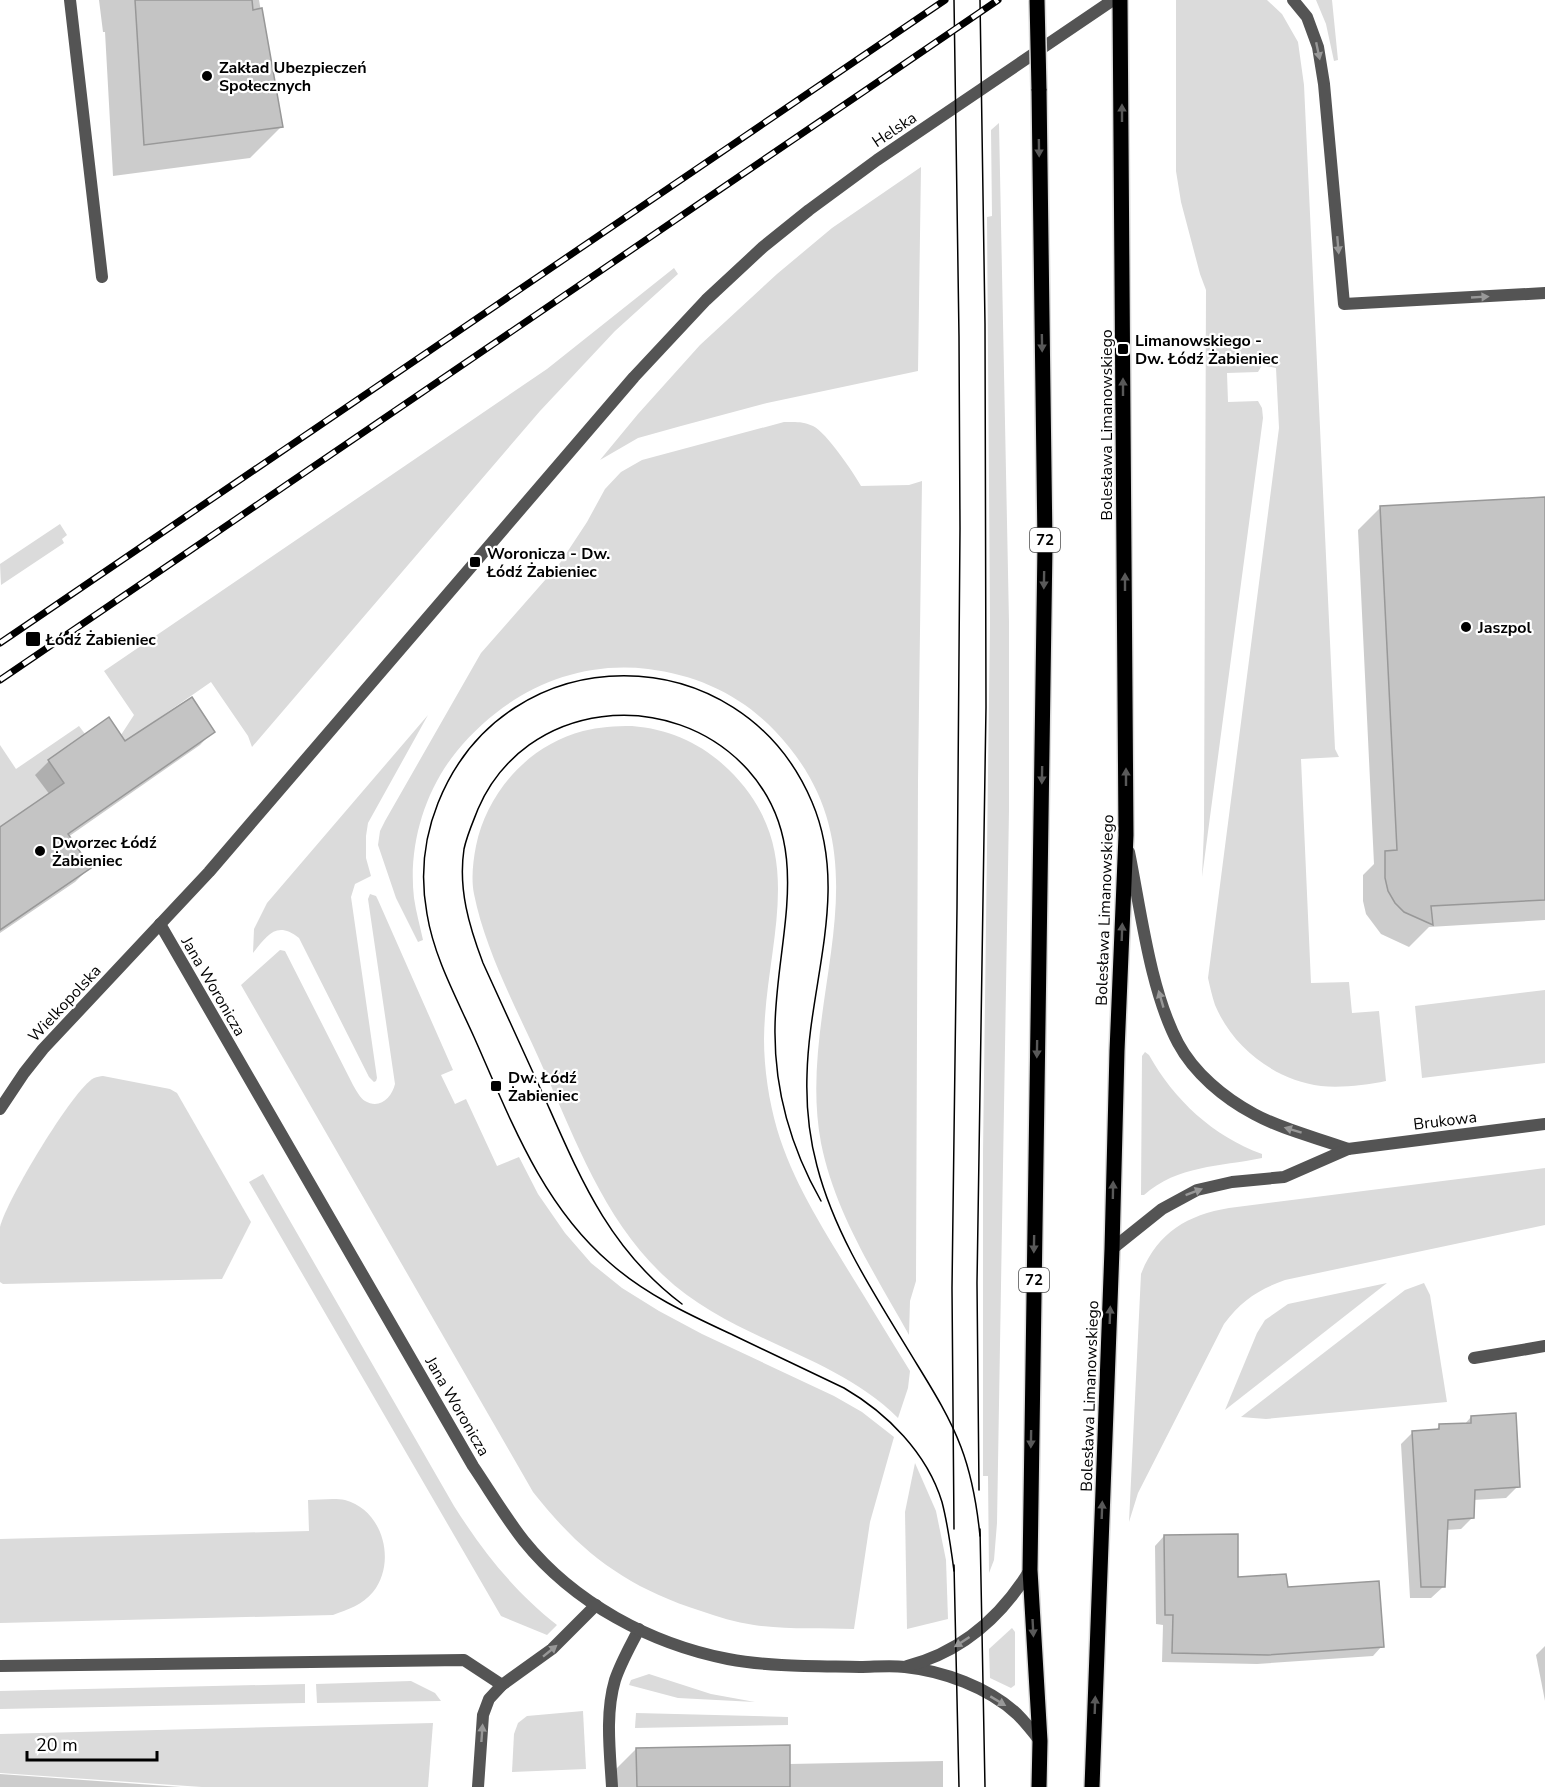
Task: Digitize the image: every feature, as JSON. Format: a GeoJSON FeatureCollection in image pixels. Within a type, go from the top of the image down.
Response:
{"type":"FeatureCollection","features":[{"type":"Feature","properties":{"kind":"main road","name":"72"},"geometry":{"type":"LineString","coordinates":[[1036,0],[1045,545],[1030,1570],[1040,1742],[1040,1787]]}},
{"type":"Feature","properties":{"kind":"main road","name":"Bolesława Limanowskiego"},"geometry":{"type":"LineString","coordinates":[[1092,1787],[1126,835],[1120,0]]}},
{"type":"Feature","properties":{"kind":"street"},"geometry":{"type":"LineString","coordinates":[[70,0],[102,277]]}},
{"type":"Feature","properties":{"kind":"street","name":"Helska"},"geometry":{"type":"LineString","coordinates":[[160,924],[216,864],[634,376],[706,300],[786,228],[842,185],[1113,0]]}},
{"type":"Feature","properties":{"kind":"street"},"geometry":{"type":"LineString","coordinates":[[1293,0],[1307,16],[1318,47],[1324,84],[1344,304],[1545,293]]}},
{"type":"Feature","properties":{"kind":"street"},"geometry":{"type":"LineString","coordinates":[[1126,835],[1159,992],[1167,1018],[1190,1061],[1219,1091],[1252,1114],[1274,1124],[1348,1149]]}},
{"type":"Feature","properties":{"kind":"street","name":"Wielkopolska"},"geometry":{"type":"LineString","coordinates":[[0,1109],[43,1049],[160,924]]}},
{"type":"Feature","properties":{"kind":"street","name":"Jana Woronicza"},"geometry":{"type":"LineString","coordinates":[[160,924],[473,1466],[503,1513],[544,1563],[568,1585],[596,1605],[639,1629],[700,1652],[747,1662],[784,1665],[904,1667]]}},
{"type":"Feature","properties":{"kind":"street","name":"Brukowa"},"geometry":{"type":"LineString","coordinates":[[1348,1149],[1545,1124]]}},
{"type":"Feature","properties":{"kind":"street"},"geometry":{"type":"LineString","coordinates":[[1112,1249],[1162,1209],[1197,1190],[1232,1182],[1284,1176],[1348,1149]]}},
{"type":"Feature","properties":{"kind":"street"},"geometry":{"type":"LineString","coordinates":[[1474,1358],[1545,1346]]}},
{"type":"Feature","properties":{"kind":"street"},"geometry":{"type":"LineString","coordinates":[[904,1667],[944,1653],[971,1637],[999,1613],[1030,1570]]}},
{"type":"Feature","properties":{"kind":"street"},"geometry":{"type":"LineString","coordinates":[[478,1787],[483,1715],[489,1699],[502,1685],[552,1650],[596,1605]]}},
{"type":"Feature","properties":{"kind":"street"},"geometry":{"type":"LineString","coordinates":[[612,1787],[611,1698],[623,1660],[639,1629]]}},
{"type":"Feature","properties":{"kind":"street"},"geometry":{"type":"LineString","coordinates":[[0,1666],[464,1660],[502,1685]]}},
{"type":"Feature","properties":{"kind":"street"},"geometry":{"type":"LineString","coordinates":[[904,1667],[931,1672],[982,1691],[1017,1714],[1040,1742]]}},
{"type":"Feature","properties":{"kind":"shaded area"},"geometry":{"type":"Polygon","coordinates":[[[1176,0],[1267,0],[1282,14],[1298,42],[1304,85],[1335,749],[1339,757],[1301,759],[1311,983],[1349,982],[1352,1013],[1379,1011],[1386,1081],[1354,1086],[1321,1086],[1304,1083],[1272,1069],[1244,1048],[1223,1021],[1215,1005],[1208,978],[1279,428],[1276,368],[1262,365],[1258,372],[1227,373],[1228,402],[1258,401],[1262,408],[1263,418],[1202,877],[1206,290],[1181,202],[1176,171],[1176,0]]]}},
{"type":"Feature","properties":{"kind":"shaded area"},"geometry":{"type":"Polygon","coordinates":[[[1316,0],[1332,0],[1338,60],[1334,61],[1326,24],[1316,0]]]}},
{"type":"Feature","properties":{"kind":"shaded area"},"geometry":{"type":"Polygon","coordinates":[[[999,123],[1009,622],[1009,810],[997,1523],[994,1560],[989,1573],[988,1476],[983,1476],[983,1152],[990,623],[987,217],[992,216],[991,130],[999,123]]]}},
{"type":"Feature","properties":{"kind":"shaded area"},"geometry":{"type":"Polygon","coordinates":[[[921,167],[918,371],[767,403],[638,438],[600,460],[700,345],[777,274],[832,228],[921,167]]]}},
{"type":"Feature","properties":{"kind":"shaded area"},"geometry":{"type":"Polygon","coordinates":[[[674,268],[678,274],[615,331],[540,411],[252,747],[248,736],[211,682],[123,743],[119,738],[134,715],[104,671],[547,369],[674,268]]]}},
{"type":"Feature","properties":{"kind":"shaded area"},"geometry":{"type":"Polygon","coordinates":[[[784,422],[806,423],[819,430],[839,453],[861,486],[909,485],[922,481],[916,1281],[910,1301],[909,1335],[846,1218],[827,1169],[821,1143],[816,1089],[820,1035],[834,931],[836,879],[830,829],[811,780],[775,731],[762,718],[733,697],[701,682],[648,669],[593,670],[542,685],[518,698],[496,713],[457,751],[445,767],[427,802],[416,840],[414,859],[414,898],[423,940],[418,942],[396,898],[378,845],[380,831],[385,821],[481,653],[560,563],[605,489],[621,472],[642,460],[784,422]]]}},
{"type":"Feature","properties":{"kind":"shaded area"},"geometry":{"type":"Polygon","coordinates":[[[60,524],[67,535],[62,539],[64,543],[1,585],[0,564],[60,524]]]}},
{"type":"Feature","properties":{"kind":"shaded area"},"geometry":{"type":"Polygon","coordinates":[[[428,715],[368,823],[366,858],[371,876],[355,884],[351,897],[377,1078],[374,1082],[369,1077],[299,938],[284,930],[278,930],[268,936],[253,953],[254,929],[267,903],[428,715]]]}},
{"type":"Feature","properties":{"kind":"shaded area"},"geometry":{"type":"Polygon","coordinates":[[[79,726],[85,734],[78,801],[0,827],[0,745],[16,769],[79,726]]]}},
{"type":"Feature","properties":{"kind":"shaded area"},"geometry":{"type":"Polygon","coordinates":[[[632,726],[672,734],[696,745],[718,760],[754,800],[769,832],[777,864],[778,898],[764,1039],[766,1073],[772,1107],[783,1148],[808,1202],[910,1371],[908,1388],[898,1418],[872,1396],[844,1378],[720,1316],[690,1297],[663,1275],[642,1253],[624,1230],[594,1179],[495,962],[479,917],[473,882],[476,846],[490,807],[513,774],[545,747],[583,731],[632,726]]]}},
{"type":"Feature","properties":{"kind":"shaded area"},"geometry":{"type":"Polygon","coordinates":[[[370,894],[376,896],[378,900],[453,1070],[441,1075],[455,1104],[466,1099],[497,1166],[519,1157],[538,1194],[565,1233],[591,1263],[622,1288],[702,1334],[834,1396],[862,1412],[894,1437],[870,1522],[854,1629],[754,1625],[720,1617],[650,1591],[628,1579],[587,1550],[551,1514],[533,1492],[241,985],[280,950],[285,951],[358,1094],[370,1103],[385,1101],[395,1084],[368,899],[370,894]]]}},
{"type":"Feature","properties":{"kind":"shaded area"},"geometry":{"type":"Polygon","coordinates":[[[1545,990],[1545,1063],[1422,1078],[1415,1006],[1545,990]]]}},
{"type":"Feature","properties":{"kind":"shaded area"},"geometry":{"type":"Polygon","coordinates":[[[1145,1052],[1170,1087],[1196,1115],[1227,1137],[1262,1154],[1262,1158],[1185,1172],[1141,1195],[1142,1056],[1145,1052]]]}},
{"type":"Feature","properties":{"kind":"shaded area"},"geometry":{"type":"Polygon","coordinates":[[[103,1076],[170,1089],[177,1093],[251,1222],[222,1279],[3,1284],[0,1282],[0,1227],[14,1194],[41,1147],[71,1102],[84,1086],[94,1078],[103,1076]]]}},
{"type":"Feature","properties":{"kind":"shaded area"},"geometry":{"type":"Polygon","coordinates":[[[1545,1168],[1545,1225],[1285,1280],[1244,1302],[1224,1324],[1138,1493],[1129,1522],[1141,1274],[1156,1247],[1175,1228],[1200,1216],[1229,1208],[1545,1168]]]}},
{"type":"Feature","properties":{"kind":"shaded area"},"geometry":{"type":"Polygon","coordinates":[[[263,1174],[454,1506],[500,1570],[557,1625],[547,1635],[501,1616],[249,1182],[263,1174]]]}},
{"type":"Feature","properties":{"kind":"shaded area"},"geometry":{"type":"Polygon","coordinates":[[[1387,1283],[1225,1410],[1257,1333],[1265,1320],[1288,1304],[1387,1283]]]}},
{"type":"Feature","properties":{"kind":"shaded area"},"geometry":{"type":"Polygon","coordinates":[[[1424,1283],[1430,1295],[1447,1402],[1266,1419],[1241,1417],[1405,1290],[1424,1283]]]}},
{"type":"Feature","properties":{"kind":"shaded area"},"geometry":{"type":"Polygon","coordinates":[[[915,1463],[936,1511],[946,1560],[948,1619],[907,1629],[905,1512],[915,1463]]]}},
{"type":"Feature","properties":{"kind":"shaded area"},"geometry":{"type":"Polygon","coordinates":[[[341,1499],[358,1506],[369,1514],[382,1538],[385,1552],[380,1580],[369,1596],[344,1611],[333,1615],[0,1623],[0,1539],[309,1531],[308,1500],[341,1499]]]}},
{"type":"Feature","properties":{"kind":"shaded area"},"geometry":{"type":"Polygon","coordinates":[[[1012,1628],[1015,1632],[1015,1685],[1011,1688],[990,1678],[989,1649],[1012,1628]]]}},
{"type":"Feature","properties":{"kind":"shaded area"},"geometry":{"type":"Polygon","coordinates":[[[649,1674],[711,1694],[755,1702],[678,1698],[629,1685],[631,1680],[649,1674]]]}},
{"type":"Feature","properties":{"kind":"shaded area"},"geometry":{"type":"Polygon","coordinates":[[[411,1681],[435,1693],[441,1701],[317,1703],[316,1684],[411,1681]]]}},
{"type":"Feature","properties":{"kind":"shaded area"},"geometry":{"type":"Polygon","coordinates":[[[305,1684],[305,1703],[0,1709],[0,1691],[305,1684]]]}},
{"type":"Feature","properties":{"kind":"shaded area"},"geometry":{"type":"Polygon","coordinates":[[[583,1711],[586,1769],[512,1772],[514,1734],[518,1723],[527,1716],[583,1711]]]}},
{"type":"Feature","properties":{"kind":"shaded area"},"geometry":{"type":"Polygon","coordinates":[[[636,1713],[788,1717],[788,1725],[635,1728],[636,1713]]]}},
{"type":"Feature","properties":{"kind":"shaded area"},"geometry":{"type":"Polygon","coordinates":[[[433,1723],[428,1787],[202,1787],[0,1773],[0,1734],[433,1723]]]}},
{"type":"Feature","properties":{"kind":"building","name":"Zakład Ubezpieczeń Społecznych"},"geometry":{"type":"Polygon","coordinates":[[[135,0],[252,0],[253,10],[262,8],[283,127],[144,145],[135,0]]]}},
{"type":"Feature","properties":{"kind":"building","name":"Jaszpol"},"geometry":{"type":"Polygon","coordinates":[[[1545,497],[1545,900],[1431,906],[1433,925],[1404,912],[1388,891],[1385,878],[1385,851],[1397,850],[1380,506],[1545,497]]]}},
{"type":"Feature","properties":{"kind":"building"},"geometry":{"type":"Polygon","coordinates":[[[192,697],[215,732],[68,834],[91,868],[0,930],[0,827],[64,783],[48,760],[109,717],[125,741],[192,697]]]}},
{"type":"Feature","properties":{"kind":"building"},"geometry":{"type":"Polygon","coordinates":[[[1516,1413],[1520,1487],[1475,1490],[1474,1518],[1448,1520],[1445,1587],[1421,1587],[1412,1431],[1439,1429],[1439,1424],[1471,1423],[1471,1416],[1516,1413]]]}},
{"type":"Feature","properties":{"kind":"building"},"geometry":{"type":"Polygon","coordinates":[[[1238,1534],[1238,1577],[1286,1574],[1288,1587],[1379,1581],[1384,1647],[1268,1655],[1172,1653],[1173,1615],[1165,1615],[1164,1535],[1238,1534]]]}},
{"type":"Feature","properties":{"kind":"building"},"geometry":{"type":"Polygon","coordinates":[[[790,1745],[790,1787],[637,1787],[636,1748],[790,1745]]]}},
{"type":"Feature","properties":{"kind":"tram line"},"geometry":{"type":"LineString","coordinates":[[954,0],[960,528],[952,1288],[954,1529]]}},
{"type":"Feature","properties":{"kind":"tram line"},"geometry":{"type":"LineString","coordinates":[[979,1490],[977,1283],[986,707],[985,324],[980,0]]}},
{"type":"Feature","properties":{"kind":"tram line"},"geometry":{"type":"LineString","coordinates":[[954,1571],[942,1502],[926,1467],[904,1436],[875,1409],[844,1388],[653,1295],[610,1263],[586,1240],[565,1214],[546,1187],[515,1129],[440,961],[430,930],[424,886],[429,830],[438,803],[471,747],[515,708],[567,684],[624,676],[680,684],[733,707],[778,747],[812,802],[823,836],[828,869],[825,937],[809,1041],[807,1075],[807,1098],[814,1155],[825,1193],[847,1244],[936,1395],[957,1436],[971,1480],[980,1536]]}},
{"type":"Feature","properties":{"kind":"tram line"},"geometry":{"type":"LineString","coordinates":[[682,1304],[635,1261],[600,1212],[585,1186],[483,963],[469,921],[462,878],[464,849],[468,834],[478,809],[500,773],[529,745],[564,726],[602,717],[641,716],[680,725],[716,743],[748,770],[769,799],[781,830],[787,861],[785,927],[777,994],[775,1050],[786,1117],[801,1160],[821,1201]]}},
{"type":"Feature","properties":{"kind":"tram line"},"geometry":{"type":"LineString","coordinates":[[980,1529],[985,1787]]}},
{"type":"Feature","properties":{"kind":"tram line"},"geometry":{"type":"LineString","coordinates":[[954,1565],[959,1787]]}},
{"type":"Feature","properties":{"kind":"railway"},"geometry":{"type":"LineString","coordinates":[[0,643],[945,0]]}},
{"type":"Feature","properties":{"kind":"railway"},"geometry":{"type":"LineString","coordinates":[[0,680],[998,0]]}},
{"type":"Feature","properties":{"kind":"place","name":"Zakład Ubezpieczeń Społecznych"},"geometry":{"type":"Point","coordinates":[207,76]}},
{"type":"Feature","properties":{"kind":"place","name":"Limanowskiego - Dw. Łódź Żabieniec"},"geometry":{"type":"Point","coordinates":[1123,349]}},
{"type":"Feature","properties":{"kind":"place","name":"Woronicza - Dw. Łódź Żabieniec"},"geometry":{"type":"Point","coordinates":[475,562]}},
{"type":"Feature","properties":{"kind":"place","name":"Jaszpol"},"geometry":{"type":"Point","coordinates":[1466,627]}},
{"type":"Feature","properties":{"kind":"place","name":"Łódź Żabieniec"},"geometry":{"type":"Point","coordinates":[33,639]}},
{"type":"Feature","properties":{"kind":"place","name":"Dworzec Łódź Żabieniec"},"geometry":{"type":"Point","coordinates":[40,851]}},
{"type":"Feature","properties":{"kind":"place","name":"Dw. Łódź Żabieniec"},"geometry":{"type":"Point","coordinates":[496,1086]}}]}
